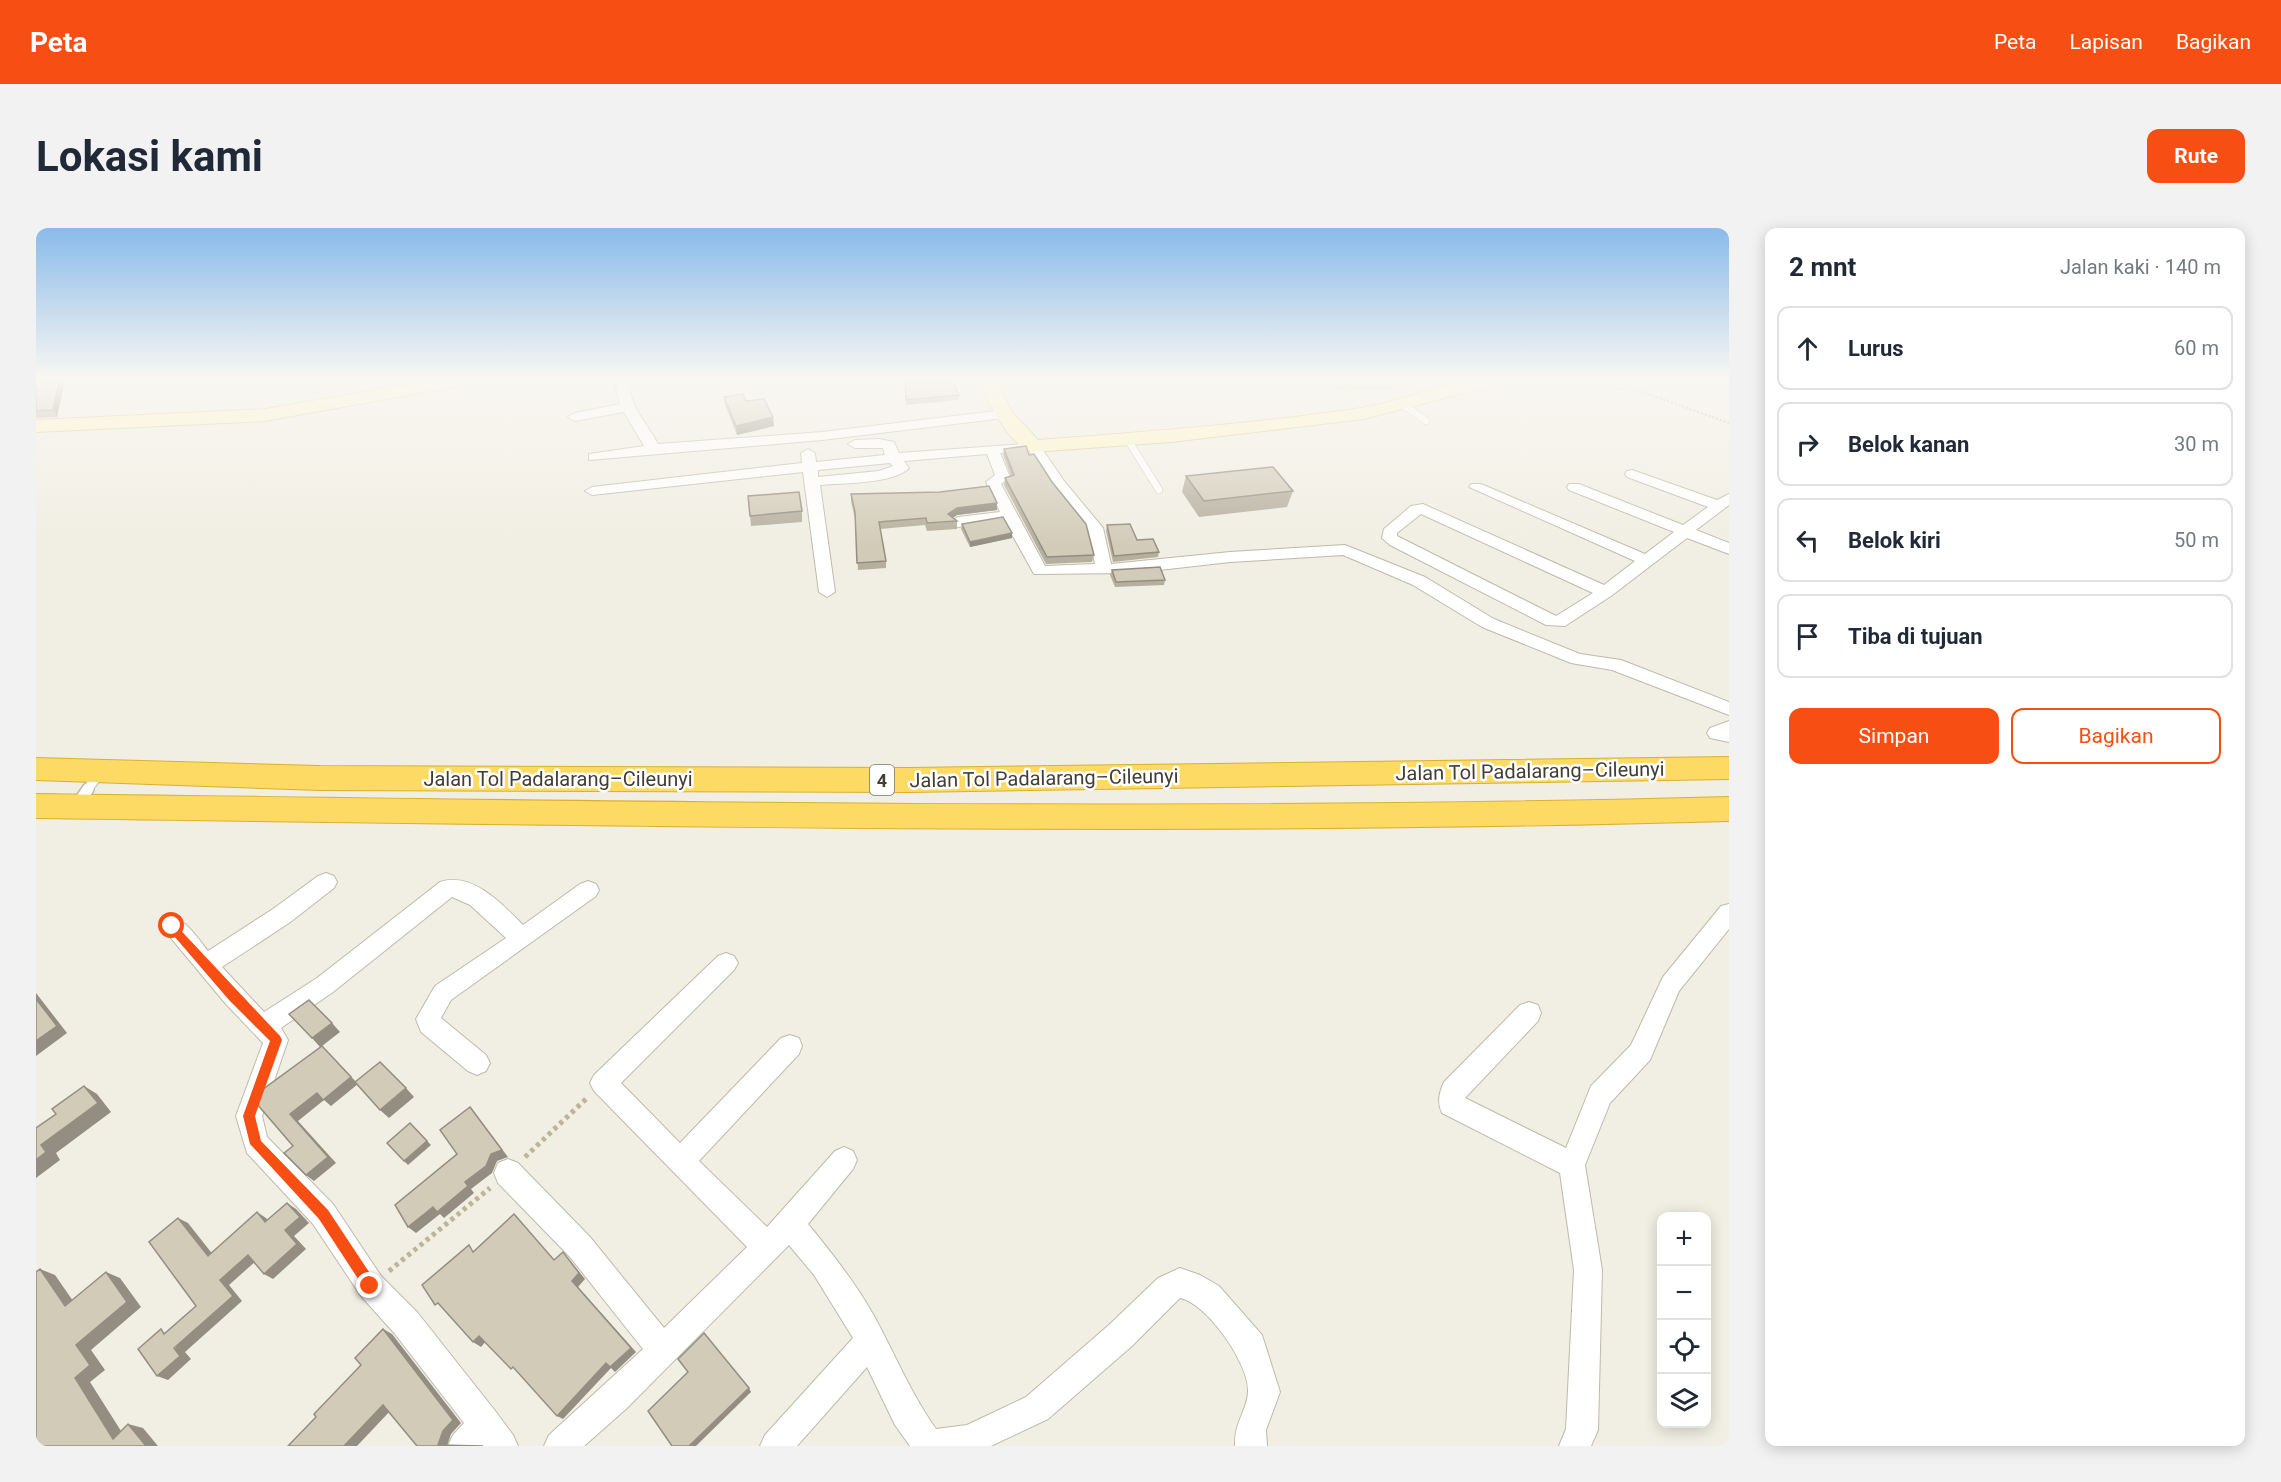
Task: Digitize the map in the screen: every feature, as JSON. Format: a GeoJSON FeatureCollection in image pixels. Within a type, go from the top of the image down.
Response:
{"type":"FeatureCollection","features":[{"type":"Feature","properties":{"kind":"highway","name":"Jalan Tol Padalarang–Cileunyi"},"geometry":{"type":"LineString","coordinates":[[36,769],[332,778],[909,780],[1729,768]]}},
{"type":"Feature","properties":{"kind":"highway","name":"Jalan Tol Padalarang–Cileunyi"},"geometry":{"type":"LineString","coordinates":[[36,806],[902,817],[1551,814],[1729,809]]}},
{"type":"Feature","properties":{"kind":"street"},"geometry":{"type":"LineString","coordinates":[[646,434],[653,449]]}},
{"type":"Feature","properties":{"kind":"street"},"geometry":{"type":"LineString","coordinates":[[594,457],[653,449],[840,434]]}},
{"type":"Feature","properties":{"kind":"street"},"geometry":{"type":"LineString","coordinates":[[1022,434],[1095,528],[1104,569]]}},
{"type":"Feature","properties":{"kind":"street"},"geometry":{"type":"LineString","coordinates":[[893,457],[1128,440],[1182,434]]}},
{"type":"Feature","properties":{"kind":"street"},"geometry":{"type":"LineString","coordinates":[[592,490],[766,474],[809,475],[895,472],[902,468],[893,457],[889,445],[819,448],[808,453],[809,475],[827,592]]}},
{"type":"Feature","properties":{"kind":"street"},"geometry":{"type":"LineString","coordinates":[[992,449],[1003,477],[993,482],[1040,571],[1104,569],[1230,557],[1345,550],[1419,581],[1488,622],[1577,659],[1615,664],[1729,709]]}},
{"type":"Feature","properties":{"kind":"street"},"geometry":{"type":"LineString","coordinates":[[1632,474],[1724,502]]}},
{"type":"Feature","properties":{"kind":"street"},"geometry":{"type":"LineString","coordinates":[[1574,487],[1729,549]]}},
{"type":"Feature","properties":{"kind":"street"},"geometry":{"type":"LineString","coordinates":[[1476,488],[1648,561]]}},
{"type":"Feature","properties":{"kind":"street"},"geometry":{"type":"LineString","coordinates":[[1605,592],[1424,509],[1416,509],[1389,532],[1390,538],[1396,542],[1552,621],[1563,621],[1605,592],[1648,561],[1724,502]]}},
{"type":"Feature","properties":{"kind":"street"},"geometry":{"type":"LineString","coordinates":[[958,522],[1009,515]]}},
{"type":"Feature","properties":{"kind":"street"},"geometry":{"type":"LineString","coordinates":[[1729,729],[1717,733],[1729,735]]}},
{"type":"Feature","properties":{"kind":"street"},"geometry":{"type":"LineString","coordinates":[[206,965],[281,916],[326,882]]}},
{"type":"Feature","properties":{"kind":"street"},"geometry":{"type":"LineString","coordinates":[[263,1026],[310,997],[448,888],[458,888],[483,903],[522,939]]}},
{"type":"Feature","properties":{"kind":"street"},"geometry":{"type":"LineString","coordinates":[[477,1063],[430,1024],[428,1019],[443,993],[588,890]]}},
{"type":"Feature","properties":{"kind":"street"},"geometry":{"type":"LineString","coordinates":[[1575,1446],[1582,1430],[1588,1270],[1572,1165],[1600,1095],[1641,1052],[1650,1026],[1671,984],[1729,913]]}},
{"type":"Feature","properties":{"kind":"street"},"geometry":{"type":"LineString","coordinates":[[172,926],[277,1042],[249,1116],[256,1144],[323,1214],[370,1286],[406,1323],[484,1438]]}},
{"type":"Feature","properties":{"kind":"street"},"geometry":{"type":"LineString","coordinates":[[726,963],[603,1083],[681,1161],[706,1191],[766,1246]]}},
{"type":"Feature","properties":{"kind":"street"},"geometry":{"type":"LineString","coordinates":[[1529,1012],[1453,1091],[1451,1104],[1572,1165]]}},
{"type":"Feature","properties":{"kind":"street"},"geometry":{"type":"LineString","coordinates":[[681,1161],[790,1046]]}},
{"type":"Feature","properties":{"kind":"street"},"geometry":{"type":"LineString","coordinates":[[560,1446],[615,1398],[790,1224],[844,1160]]}},
{"type":"Feature","properties":{"kind":"street"},"geometry":{"type":"LineString","coordinates":[[507,1173],[580,1247],[662,1349]]}},
{"type":"Feature","properties":{"kind":"street"},"geometry":{"type":"LineString","coordinates":[[790,1224],[824,1265],[871,1340],[918,1435],[933,1445],[952,1445],[969,1440],[1037,1408],[1121,1335],[1168,1288],[1173,1284],[1184,1283],[1209,1296],[1251,1346],[1264,1392],[1250,1430],[1251,1446]]}},
{"type":"Feature","properties":{"kind":"street"},"geometry":{"type":"LineString","coordinates":[[776,1446],[871,1340]]}},
{"type":"Feature","properties":{"kind":"lane"},"geometry":{"type":"LineString","coordinates":[[1128,440],[1159,490]]}},
{"type":"Feature","properties":{"kind":"lane"},"geometry":{"type":"LineString","coordinates":[[75,807],[102,771]]}},
{"type":"Feature","properties":{"kind":"building"},"geometry":{"type":"Polygon","coordinates":[[[1026,446],[1029,455],[1034,454],[1052,482],[1086,524],[1094,555],[1047,557],[1005,478],[1014,475],[1004,449],[1026,446]]]}},
{"type":"Feature","properties":{"kind":"building"},"geometry":{"type":"Polygon","coordinates":[[[1273,467],[1293,491],[1204,501],[1186,476],[1273,467]]]}},
{"type":"Feature","properties":{"kind":"building"},"geometry":{"type":"Polygon","coordinates":[[[989,486],[997,503],[957,508],[948,514],[957,521],[927,523],[926,518],[879,522],[886,561],[857,563],[855,512],[851,494],[940,492],[989,486]]]}},
{"type":"Feature","properties":{"kind":"building"},"geometry":{"type":"Polygon","coordinates":[[[799,492],[802,511],[750,516],[748,496],[799,492]]]}},
{"type":"Feature","properties":{"kind":"building"},"geometry":{"type":"Polygon","coordinates":[[[1003,517],[1012,533],[970,542],[962,524],[1003,517]]]}},
{"type":"Feature","properties":{"kind":"building"},"geometry":{"type":"Polygon","coordinates":[[[1130,524],[1137,540],[1153,539],[1159,552],[1114,556],[1107,525],[1130,524]]]}},
{"type":"Feature","properties":{"kind":"building"},"geometry":{"type":"Polygon","coordinates":[[[1160,567],[1165,580],[1116,582],[1112,570],[1160,567]]]}},
{"type":"Feature","properties":{"kind":"building"},"geometry":{"type":"Polygon","coordinates":[[[36,999],[57,1026],[36,1041],[36,999]]]}},
{"type":"Feature","properties":{"kind":"building"},"geometry":{"type":"Polygon","coordinates":[[[309,1000],[332,1023],[312,1038],[289,1014],[309,1000]]]}},
{"type":"Feature","properties":{"kind":"building"},"geometry":{"type":"Polygon","coordinates":[[[322,1046],[351,1077],[323,1100],[317,1093],[290,1114],[328,1157],[306,1175],[284,1153],[293,1146],[257,1104],[262,1090],[322,1046]]]}},
{"type":"Feature","properties":{"kind":"building"},"geometry":{"type":"Polygon","coordinates":[[[380,1062],[406,1088],[380,1110],[355,1082],[380,1062]]]}},
{"type":"Feature","properties":{"kind":"building"},"geometry":{"type":"Polygon","coordinates":[[[84,1086],[98,1103],[41,1145],[46,1152],[36,1160],[36,1128],[56,1114],[52,1109],[84,1086]]]}},
{"type":"Feature","properties":{"kind":"building"},"geometry":{"type":"Polygon","coordinates":[[[470,1107],[502,1150],[491,1154],[486,1166],[465,1182],[468,1186],[437,1212],[433,1207],[408,1227],[395,1205],[457,1154],[440,1130],[470,1107]]]}},
{"type":"Feature","properties":{"kind":"building"},"geometry":{"type":"Polygon","coordinates":[[[410,1123],[427,1141],[404,1161],[387,1143],[410,1123]]]}},
{"type":"Feature","properties":{"kind":"building"},"geometry":{"type":"Polygon","coordinates":[[[287,1203],[300,1217],[285,1230],[297,1244],[264,1274],[248,1255],[220,1280],[233,1296],[174,1348],[180,1356],[157,1376],[138,1349],[161,1329],[164,1334],[196,1306],[149,1242],[178,1218],[208,1256],[257,1212],[265,1222],[287,1203]]]}},
{"type":"Feature","properties":{"kind":"building"},"geometry":{"type":"Polygon","coordinates":[[[514,1214],[554,1260],[563,1252],[579,1273],[572,1281],[631,1348],[610,1367],[606,1363],[557,1416],[513,1367],[511,1369],[479,1336],[473,1342],[438,1303],[435,1305],[422,1285],[469,1245],[473,1252],[514,1214]]]}},
{"type":"Feature","properties":{"kind":"building"},"geometry":{"type":"Polygon","coordinates":[[[40,1269],[65,1306],[106,1272],[127,1302],[76,1345],[90,1365],[75,1378],[113,1439],[128,1424],[146,1446],[36,1446],[36,1272],[40,1269]]]}},
{"type":"Feature","properties":{"kind":"building"},"geometry":{"type":"Polygon","coordinates":[[[383,1329],[453,1420],[443,1431],[438,1445],[483,1446],[417,1446],[383,1405],[344,1446],[288,1446],[316,1417],[314,1414],[361,1365],[355,1358],[383,1329]]]}},
{"type":"Feature","properties":{"kind":"building"},"geometry":{"type":"Polygon","coordinates":[[[704,1333],[749,1388],[689,1446],[672,1446],[648,1411],[688,1372],[678,1359],[704,1333]]]}},
{"type":"Feature","properties":{"kind":"route"},"geometry":{"type":"LineString","coordinates":[[172,926],[233,996],[276,1040],[272,1057],[249,1116],[256,1144],[323,1214],[370,1286]]}}]}
